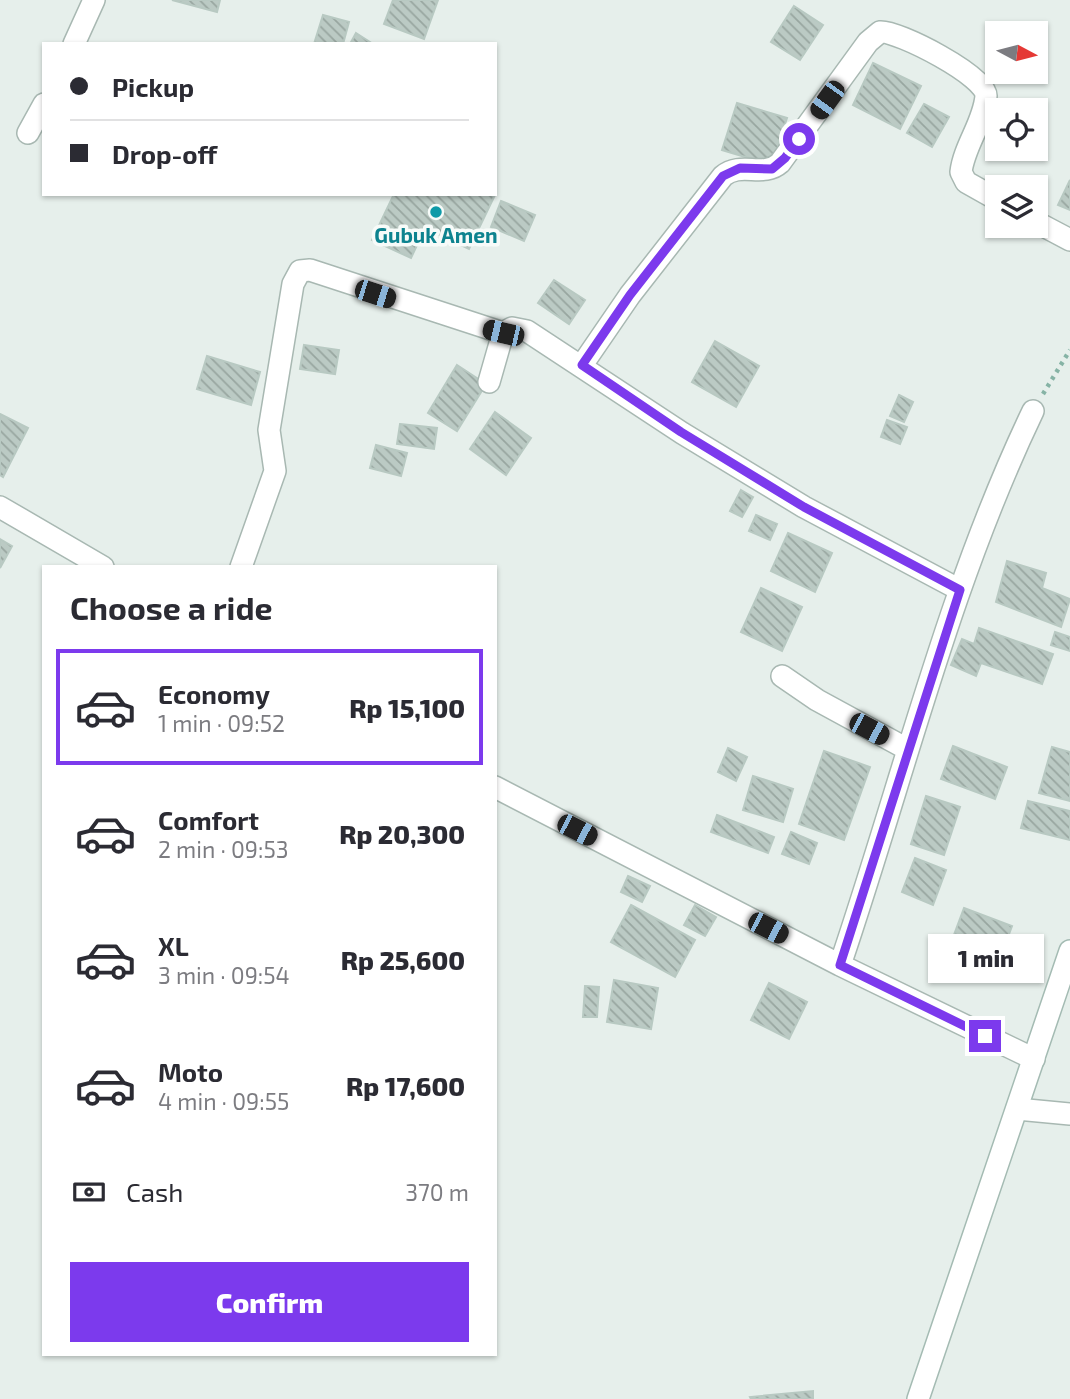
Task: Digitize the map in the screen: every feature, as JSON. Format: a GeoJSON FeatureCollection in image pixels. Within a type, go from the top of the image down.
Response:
{"type":"FeatureCollection","features":[{"type":"Feature","properties":{"kind":"street"},"geometry":{"type":"LineString","coordinates":[[76,42],[94,0]]}},
{"type":"Feature","properties":{"kind":"street"},"geometry":{"type":"LineString","coordinates":[[582,365],[630,295],[723,176],[740,168],[769,170],[780,163],[868,42],[880,32],[886,31],[959,66],[982,84],[986,97],[961,172],[966,182],[985,193]]}},
{"type":"Feature","properties":{"kind":"street"},"geometry":{"type":"LineString","coordinates":[[28,133],[42,108]]}},
{"type":"Feature","properties":{"kind":"street"},"geometry":{"type":"LineString","coordinates":[[1048,228],[1070,240]]}},
{"type":"Feature","properties":{"kind":"street"},"geometry":{"type":"LineString","coordinates":[[242,565],[275,471],[268,430],[293,284],[300,271],[310,270],[503,333]]}},
{"type":"Feature","properties":{"kind":"street"},"geometry":{"type":"LineString","coordinates":[[489,382],[503,333],[512,328],[527,331],[681,432],[804,507],[960,590]]}},
{"type":"Feature","properties":{"kind":"street"},"geometry":{"type":"LineString","coordinates":[[840,965],[960,590],[1009,460],[1033,411]]}},
{"type":"Feature","properties":{"kind":"street"},"geometry":{"type":"LineString","coordinates":[[0,507],[100,565]]}},
{"type":"Feature","properties":{"kind":"street"},"geometry":{"type":"LineString","coordinates":[[782,676],[817,700],[907,749]]}},
{"type":"Feature","properties":{"kind":"street"},"geometry":{"type":"LineString","coordinates":[[497,788],[840,965],[1034,1059]]}},
{"type":"Feature","properties":{"kind":"street"},"geometry":{"type":"LineString","coordinates":[[918,1399],[1070,951]]}},
{"type":"Feature","properties":{"kind":"street"},"geometry":{"type":"LineString","coordinates":[[1017,1109],[1070,1114]]}},
{"type":"Feature","properties":{"kind":"path"},"geometry":{"type":"LineString","coordinates":[[1033,411],[1070,350]]}},
{"type":"Feature","properties":{"kind":"building"},"geometry":{"type":"Polygon","coordinates":[[[172,0],[220,0],[217,12],[172,0]]]}},
{"type":"Feature","properties":{"kind":"building"},"geometry":{"type":"Polygon","coordinates":[[[393,0],[438,0],[424,39],[384,24],[393,0]]]}},
{"type":"Feature","properties":{"kind":"building"},"geometry":{"type":"Polygon","coordinates":[[[794,6],[823,25],[800,60],[771,42],[794,6]]]}},
{"type":"Feature","properties":{"kind":"building"},"geometry":{"type":"Polygon","coordinates":[[[323,15],[349,22],[344,42],[315,42],[323,15]]]}},
{"type":"Feature","properties":{"kind":"building"},"geometry":{"type":"Polygon","coordinates":[[[356,33],[370,42],[351,42],[356,33]]]}},
{"type":"Feature","properties":{"kind":"building"},"geometry":{"type":"Polygon","coordinates":[[[873,63],[921,86],[900,129],[853,105],[873,63]]]}},
{"type":"Feature","properties":{"kind":"building"},"geometry":{"type":"Polygon","coordinates":[[[737,103],[787,118],[772,165],[722,150],[737,103]]]}},
{"type":"Feature","properties":{"kind":"building"},"geometry":{"type":"Polygon","coordinates":[[[924,104],[949,117],[932,147],[907,133],[924,104]]]}},
{"type":"Feature","properties":{"kind":"building"},"geometry":{"type":"Polygon","coordinates":[[[1070,180],[1070,210],[1058,205],[1070,180]]]}},
{"type":"Feature","properties":{"kind":"building","name":"Gubuk Amen"},"geometry":{"type":"Polygon","coordinates":[[[393,196],[495,196],[469,249],[425,228],[411,258],[372,240],[393,196]]]}},
{"type":"Feature","properties":{"kind":"building"},"geometry":{"type":"Polygon","coordinates":[[[501,201],[535,215],[524,241],[491,227],[501,201]]]}},
{"type":"Feature","properties":{"kind":"building"},"geometry":{"type":"Polygon","coordinates":[[[554,280],[585,300],[569,324],[538,303],[554,280]]]}},
{"type":"Feature","properties":{"kind":"building"},"geometry":{"type":"Polygon","coordinates":[[[715,341],[759,366],[736,407],[692,382],[715,341]]]}},
{"type":"Feature","properties":{"kind":"building"},"geometry":{"type":"Polygon","coordinates":[[[304,345],[339,350],[335,374],[300,369],[304,345]]]}},
{"type":"Feature","properties":{"kind":"building"},"geometry":{"type":"Polygon","coordinates":[[[207,356],[260,372],[251,405],[197,389],[207,356]]]}},
{"type":"Feature","properties":{"kind":"building"},"geometry":{"type":"Polygon","coordinates":[[[457,365],[486,384],[457,431],[428,413],[457,365]]]}},
{"type":"Feature","properties":{"kind":"building"},"geometry":{"type":"Polygon","coordinates":[[[899,395],[913,402],[904,422],[890,416],[899,395]]]}},
{"type":"Feature","properties":{"kind":"building"},"geometry":{"type":"Polygon","coordinates":[[[495,412],[531,438],[506,475],[470,449],[495,412]]]}},
{"type":"Feature","properties":{"kind":"building"},"geometry":{"type":"Polygon","coordinates":[[[0,414],[28,428],[3,477],[0,475],[0,414]]]}},
{"type":"Feature","properties":{"kind":"building"},"geometry":{"type":"Polygon","coordinates":[[[887,420],[907,427],[900,444],[881,437],[887,420]]]}},
{"type":"Feature","properties":{"kind":"building"},"geometry":{"type":"Polygon","coordinates":[[[400,424],[437,428],[434,449],[397,444],[400,424]]]}},
{"type":"Feature","properties":{"kind":"building"},"geometry":{"type":"Polygon","coordinates":[[[376,445],[407,453],[401,476],[370,468],[376,445]]]}},
{"type":"Feature","properties":{"kind":"building"},"geometry":{"type":"Polygon","coordinates":[[[741,490],[753,497],[742,517],[730,511],[741,490]]]}},
{"type":"Feature","properties":{"kind":"building"},"geometry":{"type":"Polygon","coordinates":[[[756,515],[777,524],[770,540],[749,531],[756,515]]]}},
{"type":"Feature","properties":{"kind":"building"},"geometry":{"type":"Polygon","coordinates":[[[788,533],[832,553],[815,592],[771,571],[788,533]]]}},
{"type":"Feature","properties":{"kind":"building"},"geometry":{"type":"Polygon","coordinates":[[[0,539],[12,546],[0,568],[0,539]]]}},
{"type":"Feature","properties":{"kind":"building"},"geometry":{"type":"Polygon","coordinates":[[[1007,561],[1046,573],[1042,588],[1070,599],[1061,627],[996,602],[1007,561]]]}},
{"type":"Feature","properties":{"kind":"building"},"geometry":{"type":"Polygon","coordinates":[[[761,588],[802,607],[782,651],[741,632],[761,588]]]}},
{"type":"Feature","properties":{"kind":"building"},"geometry":{"type":"Polygon","coordinates":[[[979,628],[1053,654],[1042,684],[981,663],[976,676],[951,665],[962,639],[974,644],[979,628]]]}},
{"type":"Feature","properties":{"kind":"building"},"geometry":{"type":"Polygon","coordinates":[[[1055,632],[1070,637],[1070,651],[1051,645],[1055,632]]]}},
{"type":"Feature","properties":{"kind":"building"},"geometry":{"type":"Polygon","coordinates":[[[953,746],[1007,767],[995,799],[941,779],[953,746]]]}},
{"type":"Feature","properties":{"kind":"building"},"geometry":{"type":"Polygon","coordinates":[[[1052,747],[1070,752],[1070,801],[1039,793],[1052,747]]]}},
{"type":"Feature","properties":{"kind":"building"},"geometry":{"type":"Polygon","coordinates":[[[728,748],[747,757],[736,781],[718,772],[728,748]]]}},
{"type":"Feature","properties":{"kind":"building"},"geometry":{"type":"Polygon","coordinates":[[[824,751],[870,767],[844,840],[799,824],[824,751]]]}},
{"type":"Feature","properties":{"kind":"building"},"geometry":{"type":"Polygon","coordinates":[[[753,776],[793,789],[783,822],[743,810],[753,776]]]}},
{"type":"Feature","properties":{"kind":"building"},"geometry":{"type":"Polygon","coordinates":[[[926,796],[960,807],[944,855],[911,844],[926,796]]]}},
{"type":"Feature","properties":{"kind":"building"},"geometry":{"type":"Polygon","coordinates":[[[1028,801],[1070,811],[1070,840],[1021,828],[1028,801]]]}},
{"type":"Feature","properties":{"kind":"building"},"geometry":{"type":"Polygon","coordinates":[[[717,815],[774,837],[768,853],[711,832],[717,815]]]}},
{"type":"Feature","properties":{"kind":"building"},"geometry":{"type":"Polygon","coordinates":[[[791,832],[817,843],[809,864],[782,854],[791,832]]]}},
{"type":"Feature","properties":{"kind":"building"},"geometry":{"type":"Polygon","coordinates":[[[915,858],[946,870],[933,905],[902,892],[915,858]]]}},
{"type":"Feature","properties":{"kind":"building"},"geometry":{"type":"Polygon","coordinates":[[[628,876],[650,886],[642,902],[621,892],[628,876]]]}},
{"type":"Feature","properties":{"kind":"building"},"geometry":{"type":"Polygon","coordinates":[[[631,905],[695,940],[675,977],[611,942],[631,905]]]}},
{"type":"Feature","properties":{"kind":"building"},"geometry":{"type":"Polygon","coordinates":[[[695,905],[716,917],[705,936],[684,925],[695,905]]]}},
{"type":"Feature","properties":{"kind":"building"},"geometry":{"type":"Polygon","coordinates":[[[964,908],[1012,926],[999,961],[951,943],[964,908]]]}},
{"type":"Feature","properties":{"kind":"building"},"geometry":{"type":"Polygon","coordinates":[[[614,980],[658,988],[651,1029],[607,1022],[614,980]]]}},
{"type":"Feature","properties":{"kind":"building"},"geometry":{"type":"Polygon","coordinates":[[[769,983],[807,1002],[789,1039],[751,1020],[769,983]]]}},
{"type":"Feature","properties":{"kind":"building"},"geometry":{"type":"Polygon","coordinates":[[[585,986],[599,987],[597,1017],[583,1017],[585,986]]]}},
{"type":"Feature","properties":{"kind":"building"},"geometry":{"type":"Polygon","coordinates":[[[813,1391],[813,1399],[750,1397],[813,1391]]]}},
{"type":"Feature","properties":{"kind":"place","name":"Gubuk Amen"},"geometry":{"type":"Point","coordinates":[436,212]}},
{"type":"Feature","properties":{"kind":"route"},"geometry":{"type":"LineString","coordinates":[[799,139],[785,158],[772,169],[740,168],[730,170],[723,176],[630,295],[582,365],[681,432],[804,507],[960,590],[840,965],[985,1036]]}}]}
